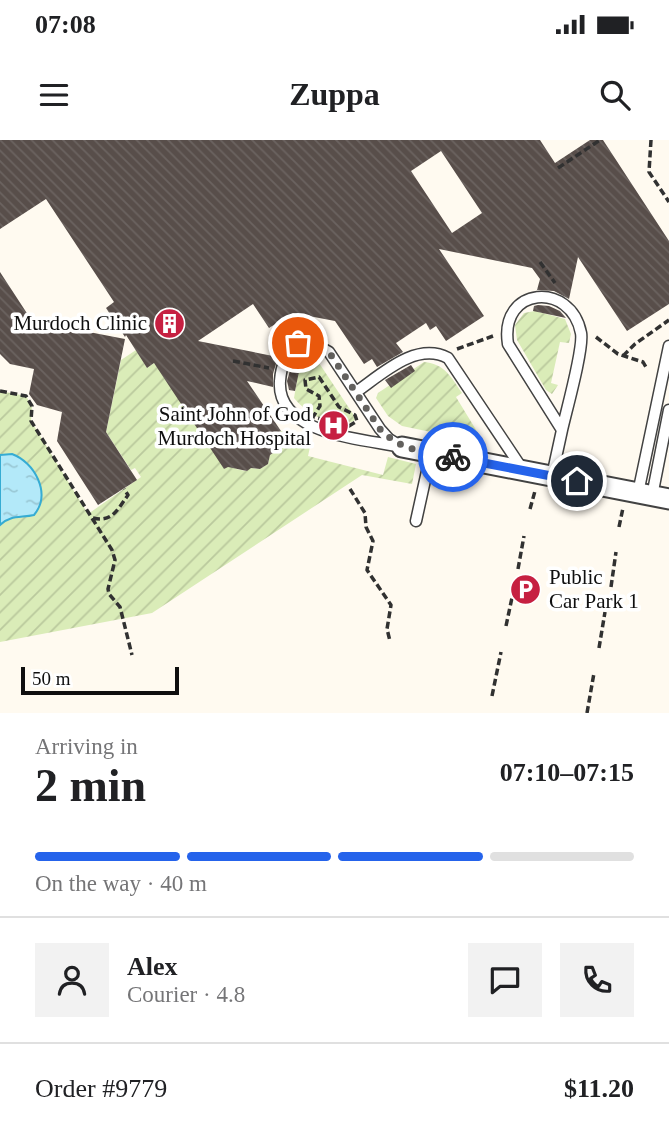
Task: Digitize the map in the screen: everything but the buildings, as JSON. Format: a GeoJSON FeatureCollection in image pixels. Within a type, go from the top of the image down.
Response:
{"type":"FeatureCollection","features":[{"type":"Feature","properties":{"kind":"street"},"geometry":{"type":"LineString","coordinates":[[402,447],[524,470],[646,498]]}},
{"type":"Feature","properties":{"kind":"lane"},"geometry":{"type":"LineString","coordinates":[[552,476],[562,430],[582,336],[577,320],[568,306],[554,299],[538,296],[525,300],[512,313],[506,331],[508,344],[562,430]]}},
{"type":"Feature","properties":{"kind":"lane"},"geometry":{"type":"LineString","coordinates":[[298,343],[313,343],[329,352],[380,429],[402,447],[319,430],[299,419],[282,398],[280,384],[281,371],[291,348],[298,343]]}},
{"type":"Feature","properties":{"kind":"lane"},"geometry":{"type":"LineString","coordinates":[[646,498],[669,346]]}},
{"type":"Feature","properties":{"kind":"lane"},"geometry":{"type":"LineString","coordinates":[[356,393],[414,354],[438,353],[448,358],[524,470]]}},
{"type":"Feature","properties":{"kind":"lane"},"geometry":{"type":"LineString","coordinates":[[646,498],[669,410]]}},
{"type":"Feature","properties":{"kind":"lane"},"geometry":{"type":"LineString","coordinates":[[416,521],[431,453]]}},
{"type":"Feature","properties":{"kind":"path"},"geometry":{"type":"LineString","coordinates":[[558,168],[600,140]]}},
{"type":"Feature","properties":{"kind":"path"},"geometry":{"type":"LineString","coordinates":[[651,140],[649,172],[669,202]]}},
{"type":"Feature","properties":{"kind":"path"},"geometry":{"type":"LineString","coordinates":[[541,262],[557,287],[554,299]]}},
{"type":"Feature","properties":{"kind":"path"},"geometry":{"type":"LineString","coordinates":[[624,356],[635,344],[669,320]]}},
{"type":"Feature","properties":{"kind":"path"},"geometry":{"type":"LineString","coordinates":[[593,333],[604,344],[624,356],[643,362],[648,376]]}},
{"type":"Feature","properties":{"kind":"path"},"geometry":{"type":"LineString","coordinates":[[456,349],[495,335]]}},
{"type":"Feature","properties":{"kind":"path"},"geometry":{"type":"LineString","coordinates":[[233,361],[281,371]]}},
{"type":"Feature","properties":{"kind":"path"},"geometry":{"type":"LineString","coordinates":[[319,377],[339,407],[355,415],[357,421],[349,426],[313,417],[320,406],[319,396],[306,389],[305,380],[319,377]]}},
{"type":"Feature","properties":{"kind":"path"},"geometry":{"type":"LineString","coordinates":[[0,391],[26,396],[33,407],[31,421],[112,550],[115,560],[108,589],[120,607],[132,655]]}},
{"type":"Feature","properties":{"kind":"path"},"geometry":{"type":"LineString","coordinates":[[91,517],[106,519],[113,516],[128,495],[124,489]]}},
{"type":"Feature","properties":{"kind":"path"},"geometry":{"type":"LineString","coordinates":[[350,489],[365,513],[366,527],[373,541],[367,570],[391,605],[387,629],[390,641]]}},
{"type":"Feature","properties":{"kind":"path"},"geometry":{"type":"LineString","coordinates":[[530,509],[535,489]]}},
{"type":"Feature","properties":{"kind":"path"},"geometry":{"type":"LineString","coordinates":[[620,527],[646,498]]}},
{"type":"Feature","properties":{"kind":"path"},"geometry":{"type":"LineString","coordinates":[[518,569],[524,536]]}},
{"type":"Feature","properties":{"kind":"path"},"geometry":{"type":"LineString","coordinates":[[611,587],[616,552]]}},
{"type":"Feature","properties":{"kind":"path"},"geometry":{"type":"LineString","coordinates":[[506,626],[513,593]]}},
{"type":"Feature","properties":{"kind":"path"},"geometry":{"type":"LineString","coordinates":[[599,648],[605,612]]}},
{"type":"Feature","properties":{"kind":"path"},"geometry":{"type":"LineString","coordinates":[[492,696],[501,652]]}},
{"type":"Feature","properties":{"kind":"path"},"geometry":{"type":"LineString","coordinates":[[587,713],[594,673]]}},
{"type":"Feature","properties":{"kind":"green space"},"geometry":{"type":"Polygon","coordinates":[[[535,311],[565,319],[571,334],[569,343],[560,342],[551,383],[558,385],[552,394],[546,390],[517,340],[515,325],[524,313],[535,311]]]}},
{"type":"Feature","properties":{"kind":"green space"},"geometry":{"type":"Polygon","coordinates":[[[136,350],[147,368],[154,363],[236,469],[260,469],[268,464],[270,455],[276,451],[277,442],[273,436],[281,431],[312,438],[308,456],[383,475],[388,457],[416,464],[412,484],[362,475],[152,613],[0,642],[0,391],[26,396],[32,406],[31,421],[88,514],[141,477],[135,468],[131,470],[106,432],[121,360],[136,350]]]}},
{"type":"Feature","properties":{"kind":"green space"},"geometry":{"type":"Polygon","coordinates":[[[307,353],[313,354],[355,420],[340,424],[322,419],[294,398],[301,357],[307,353]]]}},
{"type":"Feature","properties":{"kind":"green space"},"geometry":{"type":"Polygon","coordinates":[[[424,362],[437,365],[451,377],[462,393],[456,397],[484,443],[402,426],[388,416],[376,398],[378,393],[424,362]]]}},
{"type":"Feature","properties":{"kind":"water"},"geometry":{"type":"Polygon","coordinates":[[[12,454],[33,471],[41,488],[41,497],[34,515],[12,518],[0,525],[0,455],[12,454]]]}},
{"type":"Feature","properties":{"kind":"way so far"},"geometry":{"type":"LineString","coordinates":[[298,343],[313,343],[329,352],[389,439],[402,447],[453,457]]}},
{"type":"Feature","properties":{"kind":"place","name":"Murdoch Clinic"},"geometry":{"type":"Point","coordinates":[170,323]}},
{"type":"Feature","properties":{"kind":"place","name":"Saint John of God Murdoch Hospital"},"geometry":{"type":"Point","coordinates":[334,426]}},
{"type":"Feature","properties":{"kind":"place","name":"Public Car Park 1"},"geometry":{"type":"Point","coordinates":[526,589]}},
{"type":"Feature","properties":{"kind":"route"},"geometry":{"type":"LineString","coordinates":[[453,457],[577,481]]}}]}
